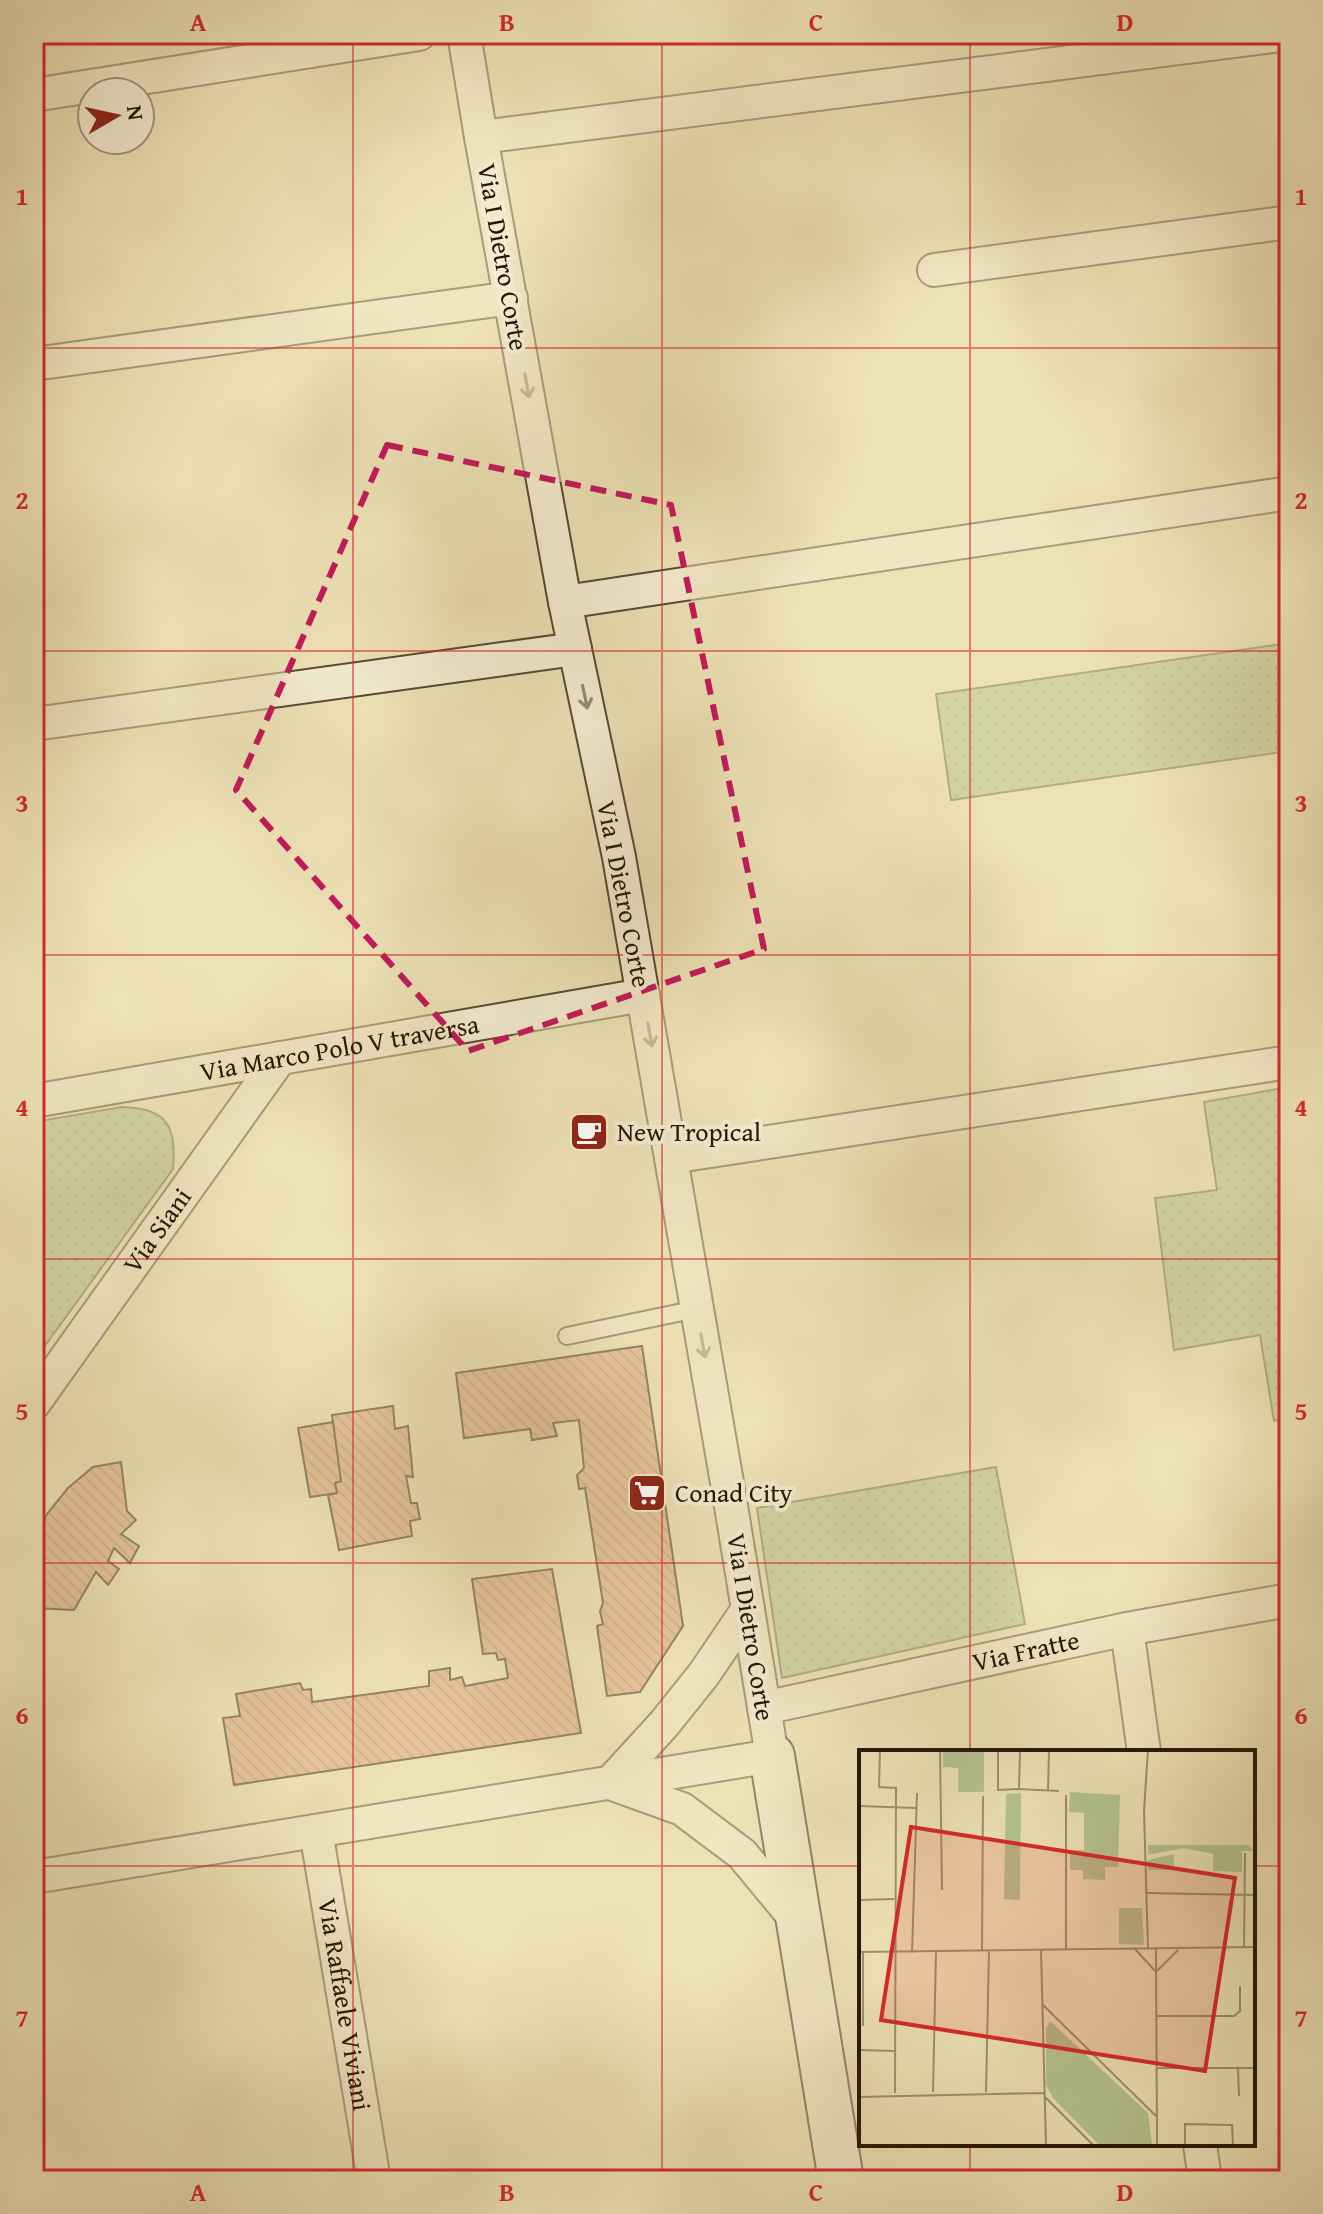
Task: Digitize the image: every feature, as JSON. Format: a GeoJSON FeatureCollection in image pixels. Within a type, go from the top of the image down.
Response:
{"type":"FeatureCollection","features":[{"type":"Feature","properties":{"kind":"street"},"geometry":{"type":"LineString","coordinates":[[34,95],[419,34]]}},
{"type":"Feature","properties":{"kind":"street","name":"Via I Dietro Corte"},"geometry":{"type":"LineString","coordinates":[[464,34],[565,602],[619,857],[772,1756]]}},
{"type":"Feature","properties":{"kind":"street"},"geometry":{"type":"LineString","coordinates":[[481,137],[1289,34]]}},
{"type":"Feature","properties":{"kind":"street"},"geometry":{"type":"LineString","coordinates":[[934,270],[1289,222]]}},
{"type":"Feature","properties":{"kind":"street"},"geometry":{"type":"LineString","coordinates":[[34,364],[511,298]]}},
{"type":"Feature","properties":{"kind":"street"},"geometry":{"type":"LineString","coordinates":[[565,602],[1289,493]]}},
{"type":"Feature","properties":{"kind":"street"},"geometry":{"type":"LineString","coordinates":[[34,724],[575,649]]}},
{"type":"Feature","properties":{"kind":"street","name":"Via Marco Polo V traversa"},"geometry":{"type":"LineString","coordinates":[[34,1101],[643,995]]}},
{"type":"Feature","properties":{"kind":"street","name":"Via Siani"},"geometry":{"type":"LineString","coordinates":[[34,1403],[280,1058]]}},
{"type":"Feature","properties":{"kind":"street"},"geometry":{"type":"LineString","coordinates":[[671,1157],[1289,1062]]}},
{"type":"Feature","properties":{"kind":"street","name":"Via Fratte"},"geometry":{"type":"LineString","coordinates":[[764,1708],[1127,1629],[1289,1600]]}},
{"type":"Feature","properties":{"kind":"street"},"geometry":{"type":"LineString","coordinates":[[610,1783],[704,1674],[748,1609]]}},
{"type":"Feature","properties":{"kind":"street"},"geometry":{"type":"LineString","coordinates":[[1127,1629],[1144,1750]]}},
{"type":"Feature","properties":{"kind":"street"},"geometry":{"type":"LineString","coordinates":[[34,1877],[772,1756],[841,2180]]}},
{"type":"Feature","properties":{"kind":"street"},"geometry":{"type":"LineString","coordinates":[[610,1783],[682,1809],[742,1854],[799,1923]]}},
{"type":"Feature","properties":{"kind":"street","name":"Via Raffaele Viviani"},"geometry":{"type":"LineString","coordinates":[[316,1831],[374,2180]]}},
{"type":"Feature","properties":{"kind":"street"},"geometry":{"type":"LineString","coordinates":[[1200,2146],[1205,2180]]}},
{"type":"Feature","properties":{"kind":"lane"},"geometry":{"type":"LineString","coordinates":[[567,1336],[697,1309]]}},
{"type":"Feature","properties":{"kind":"highlighted area"},"geometry":{"type":"Polygon","coordinates":[[[387,445],[671,505],[764,949],[468,1051],[236,790],[387,445]]]}},
{"type":"Feature","properties":{"kind":"green space"},"geometry":{"type":"Polygon","coordinates":[[[1289,643],[1289,751],[951,800],[936,694],[1289,643]]]}},
{"type":"Feature","properties":{"kind":"green space"},"geometry":{"type":"Polygon","coordinates":[[[1289,1087],[1289,1418],[1274,1421],[1260,1335],[1174,1350],[1155,1198],[1217,1190],[1204,1102],[1289,1087]]]}},
{"type":"Feature","properties":{"kind":"green space"},"geometry":{"type":"Polygon","coordinates":[[[122,1107],[150,1111],[166,1122],[173,1141],[173,1169],[34,1361],[34,1122],[122,1107]]]}},
{"type":"Feature","properties":{"kind":"green space"},"geometry":{"type":"Polygon","coordinates":[[[996,1467],[1025,1624],[782,1678],[757,1508],[996,1467]]]}},
{"type":"Feature","properties":{"kind":"building"},"geometry":{"type":"Polygon","coordinates":[[[642,1346],[683,1626],[640,1692],[607,1696],[597,1626],[603,1624],[600,1611],[603,1603],[585,1488],[579,1489],[577,1475],[584,1468],[579,1420],[553,1423],[557,1436],[532,1440],[530,1429],[464,1438],[456,1373],[642,1346]]]}},
{"type":"Feature","properties":{"kind":"building"},"geometry":{"type":"Polygon","coordinates":[[[393,1406],[395,1429],[408,1426],[413,1477],[406,1476],[411,1503],[417,1503],[420,1519],[410,1521],[412,1536],[339,1550],[328,1495],[337,1493],[335,1483],[341,1481],[332,1415],[393,1406]]]}},
{"type":"Feature","properties":{"kind":"building"},"geometry":{"type":"Polygon","coordinates":[[[333,1422],[341,1481],[335,1483],[337,1493],[310,1497],[298,1428],[333,1422]]]}},
{"type":"Feature","properties":{"kind":"building"},"geometry":{"type":"Polygon","coordinates":[[[121,1462],[127,1511],[136,1520],[121,1534],[139,1546],[130,1563],[114,1548],[108,1561],[119,1569],[108,1585],[96,1572],[74,1610],[34,1608],[34,1538],[47,1514],[68,1488],[93,1467],[121,1462]]]}},
{"type":"Feature","properties":{"kind":"building"},"geometry":{"type":"Polygon","coordinates":[[[552,1569],[581,1733],[234,1785],[223,1718],[240,1716],[236,1694],[300,1683],[303,1690],[311,1689],[312,1702],[429,1686],[429,1671],[450,1668],[450,1680],[462,1677],[465,1686],[508,1678],[505,1659],[498,1660],[496,1653],[483,1654],[472,1579],[552,1569]]]}},
{"type":"Feature","properties":{"kind":"place","name":"New Tropical"},"geometry":{"type":"Point","coordinates":[589,1132]}},
{"type":"Feature","properties":{"kind":"place","name":"Conad City"},"geometry":{"type":"Point","coordinates":[647,1493]}}]}
